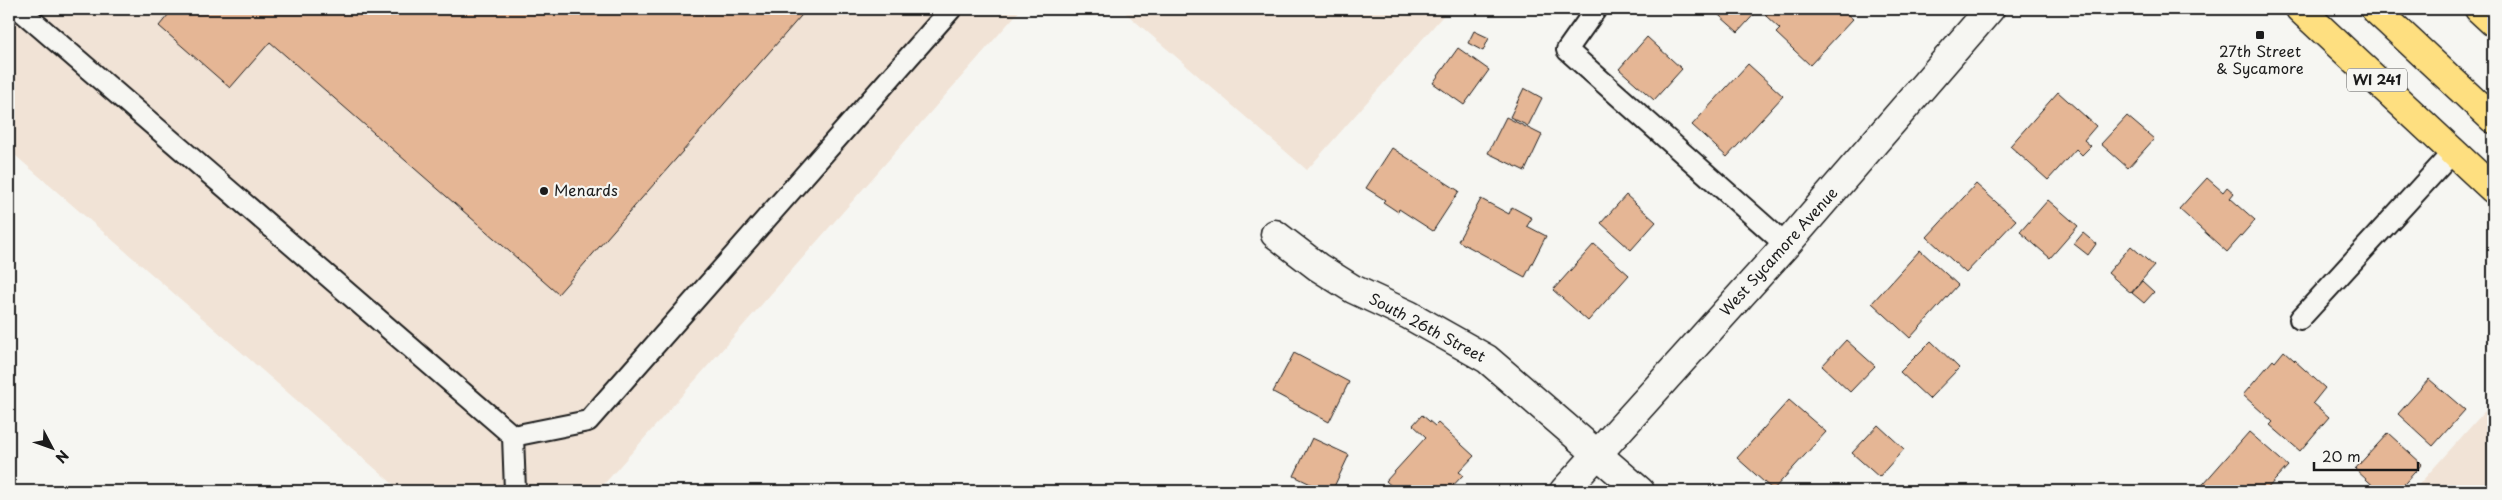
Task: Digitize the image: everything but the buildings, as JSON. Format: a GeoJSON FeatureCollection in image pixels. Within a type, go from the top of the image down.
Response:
{"type":"FeatureCollection","features":[{"type":"Feature","properties":{"kind":"main road","name":"WI 241"},"geometry":{"type":"LineString","coordinates":[[2300,9],[2493,188]]}},
{"type":"Feature","properties":{"kind":"main road"},"geometry":{"type":"LineString","coordinates":[[2375,9],[2493,119]]}},
{"type":"Feature","properties":{"kind":"main road"},"geometry":{"type":"LineString","coordinates":[[2479,9],[2493,22]]}},
{"type":"Feature","properties":{"kind":"street","name":"West Sycamore Avenue"},"geometry":{"type":"LineString","coordinates":[[1564,491],[1786,245],[1990,9]]}},
{"type":"Feature","properties":{"kind":"street","name":"South 26th Street"},"geometry":{"type":"LineString","coordinates":[[1275,234],[1318,267],[1353,288],[1487,359],[1640,491]]}},
{"type":"Feature","properties":{"kind":"lane"},"geometry":{"type":"LineString","coordinates":[[20,9],[513,436],[515,491]]}},
{"type":"Feature","properties":{"kind":"lane"},"geometry":{"type":"LineString","coordinates":[[513,436],[588,421],[951,9]]}},
{"type":"Feature","properties":{"kind":"lane"},"geometry":{"type":"LineString","coordinates":[[1596,9],[1566,50],[1786,245]]}},
{"type":"Feature","properties":{"kind":"lane"},"geometry":{"type":"LineString","coordinates":[[2300,319],[2454,152]]}},
{"type":"Feature","properties":{"kind":"shaded area"},"geometry":{"type":"Polygon","coordinates":[[[9,9],[1021,9],[598,491],[401,491],[9,150],[9,9]]]}},
{"type":"Feature","properties":{"kind":"shaded area"},"geometry":{"type":"Polygon","coordinates":[[[1121,9],[1449,9],[1307,170],[1121,9]]]}},
{"type":"Feature","properties":{"kind":"shaded area"},"geometry":{"type":"Polygon","coordinates":[[[2493,402],[2493,491],[2413,491],[2493,402]]]}},
{"type":"Feature","properties":{"kind":"place","name":"27th Street & Sycamore"},"geometry":{"type":"Point","coordinates":[2260,35]}},
{"type":"Feature","properties":{"kind":"place","name":"Menards"},"geometry":{"type":"Point","coordinates":[544,191]}}]}
